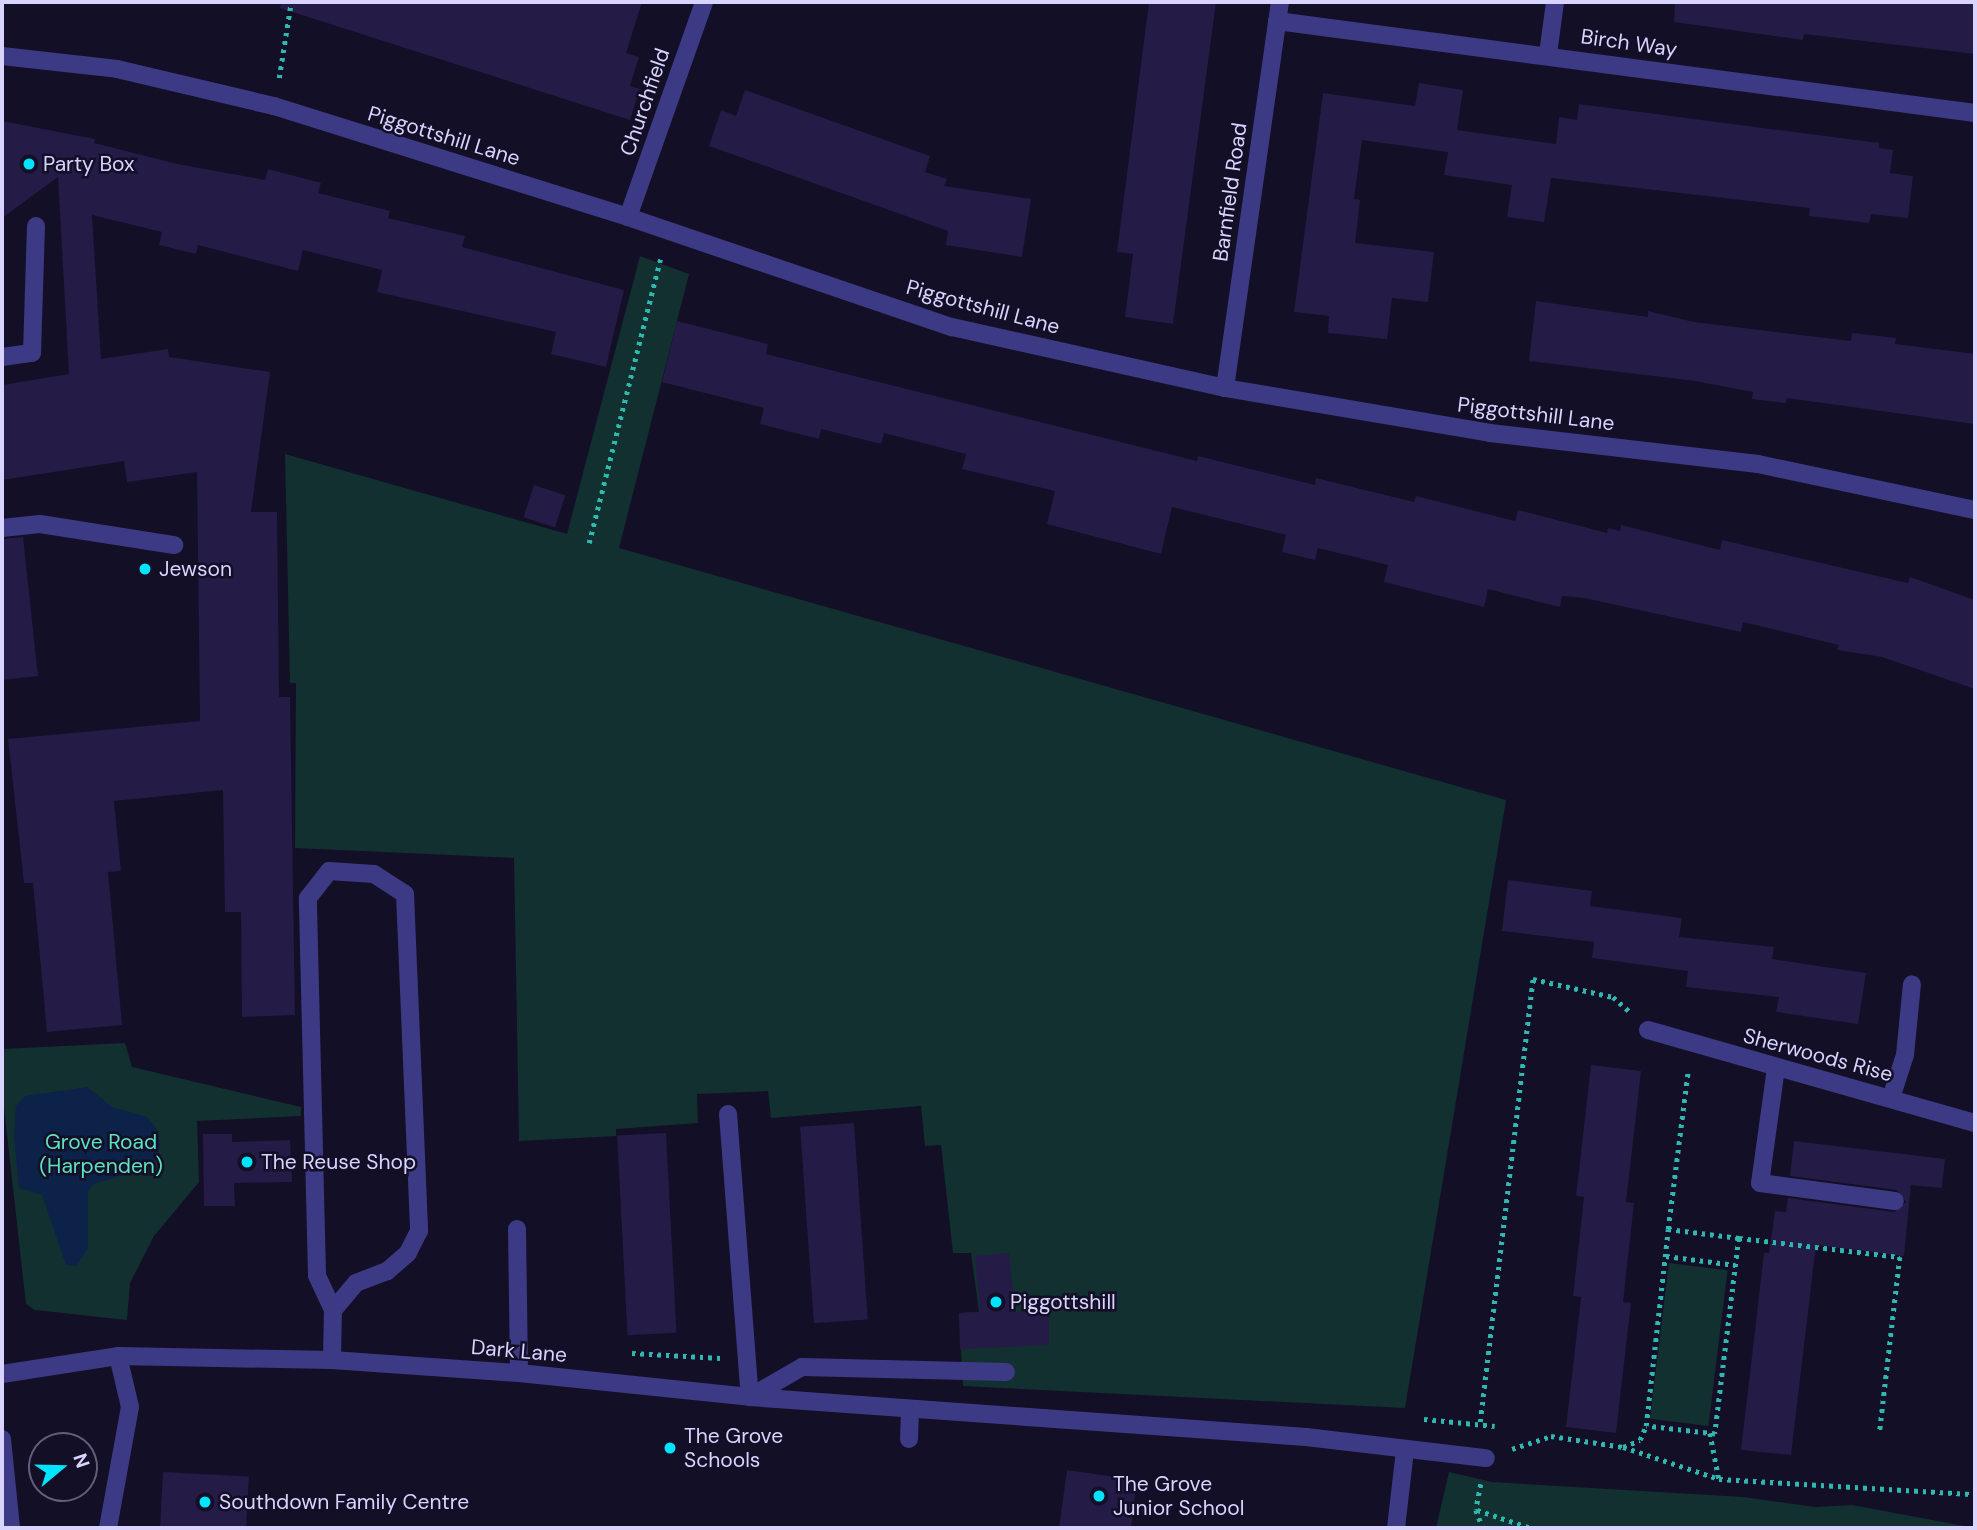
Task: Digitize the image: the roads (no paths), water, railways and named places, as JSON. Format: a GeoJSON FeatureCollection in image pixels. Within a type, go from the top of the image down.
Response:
{"type":"FeatureCollection","features":[{"type":"Feature","properties":{"kind":"street","name":"Churchfield"},"geometry":{"type":"LineString","coordinates":[[628,217],[704,2]]}},
{"type":"Feature","properties":{"kind":"street","name":"Barnfield Road"},"geometry":{"type":"LineString","coordinates":[[1225,388],[1280,2]]}},
{"type":"Feature","properties":{"kind":"street"},"geometry":{"type":"LineString","coordinates":[[1548,54],[1555,2]]}},
{"type":"Feature","properties":{"kind":"street","name":"Birch Way"},"geometry":{"type":"LineString","coordinates":[[1277,21],[1548,54],[1975,113]]}},
{"type":"Feature","properties":{"kind":"street","name":"Piggottshill Lane"},"geometry":{"type":"LineString","coordinates":[[2,56],[117,69],[274,106],[628,217],[952,327],[1225,388],[1490,433],[1759,464],[1975,510]]}},
{"type":"Feature","properties":{"kind":"street"},"geometry":{"type":"LineString","coordinates":[[2,357],[32,353],[36,226]]}},
{"type":"Feature","properties":{"kind":"street"},"geometry":{"type":"LineString","coordinates":[[2,528],[40,524],[174,545]]}},
{"type":"Feature","properties":{"kind":"street"},"geometry":{"type":"LineString","coordinates":[[332,1360],[333,1310],[317,1275],[308,898],[329,871],[374,874],[405,894],[419,1231],[408,1253],[387,1271],[356,1283],[333,1310]]}},
{"type":"Feature","properties":{"kind":"street"},"geometry":{"type":"LineString","coordinates":[[1891,1098],[1905,1055],[1912,984]]}},
{"type":"Feature","properties":{"kind":"street","name":"Sherwoods Rise"},"geometry":{"type":"LineString","coordinates":[[1648,1030],[1975,1123]]}},
{"type":"Feature","properties":{"kind":"street"},"geometry":{"type":"LineString","coordinates":[[1776,1068],[1760,1183],[1895,1201]]}},
{"type":"Feature","properties":{"kind":"street"},"geometry":{"type":"LineString","coordinates":[[728,1114],[750,1397],[802,1367],[1006,1372]]}},
{"type":"Feature","properties":{"kind":"street"},"geometry":{"type":"LineString","coordinates":[[517,1229],[519,1373]]}},
{"type":"Feature","properties":{"kind":"street"},"geometry":{"type":"LineString","coordinates":[[108,1528],[131,1407],[118,1356]]}},
{"type":"Feature","properties":{"kind":"street","name":"Dark Lane"},"geometry":{"type":"LineString","coordinates":[[2,1374],[118,1356],[332,1360],[519,1373],[750,1397],[1306,1437],[1486,1458]]}},
{"type":"Feature","properties":{"kind":"street"},"geometry":{"type":"LineString","coordinates":[[909,1439],[910,1409]]}},
{"type":"Feature","properties":{"kind":"street"},"geometry":{"type":"LineString","coordinates":[[2,1438],[11,1528]]}},
{"type":"Feature","properties":{"kind":"street"},"geometry":{"type":"LineString","coordinates":[[1396,1528],[1405,1450]]}},
{"type":"Feature","properties":{"kind":"water"},"geometry":{"type":"Polygon","coordinates":[[[88,1087],[112,1107],[147,1117],[157,1129],[160,1145],[157,1159],[147,1168],[94,1184],[88,1191],[88,1249],[76,1266],[66,1265],[42,1195],[19,1188],[14,1136],[16,1106],[25,1096],[88,1087]]]}},
{"type":"Feature","properties":{"kind":"place","name":"Party Box"},"geometry":{"type":"Point","coordinates":[29,164]}},
{"type":"Feature","properties":{"kind":"place","name":"Jewson"},"geometry":{"type":"Point","coordinates":[145,569]}},
{"type":"Feature","properties":{"kind":"place","name":"The Reuse Shop"},"geometry":{"type":"Point","coordinates":[247,1162]}},
{"type":"Feature","properties":{"kind":"place","name":"Piggottshill"},"geometry":{"type":"Point","coordinates":[996,1302]}},
{"type":"Feature","properties":{"kind":"place","name":"The Grove Schools"},"geometry":{"type":"Point","coordinates":[670,1448]}},
{"type":"Feature","properties":{"kind":"place","name":"The Grove Junior School"},"geometry":{"type":"Point","coordinates":[1099,1496]}},
{"type":"Feature","properties":{"kind":"place","name":"Southdown Family Centre"},"geometry":{"type":"Point","coordinates":[205,1502]}},
{"type":"Feature","properties":{"kind":"park label","name":"Grove Road (Harpenden)"},"geometry":{"type":"Point","coordinates":[101,1154]}}]}
